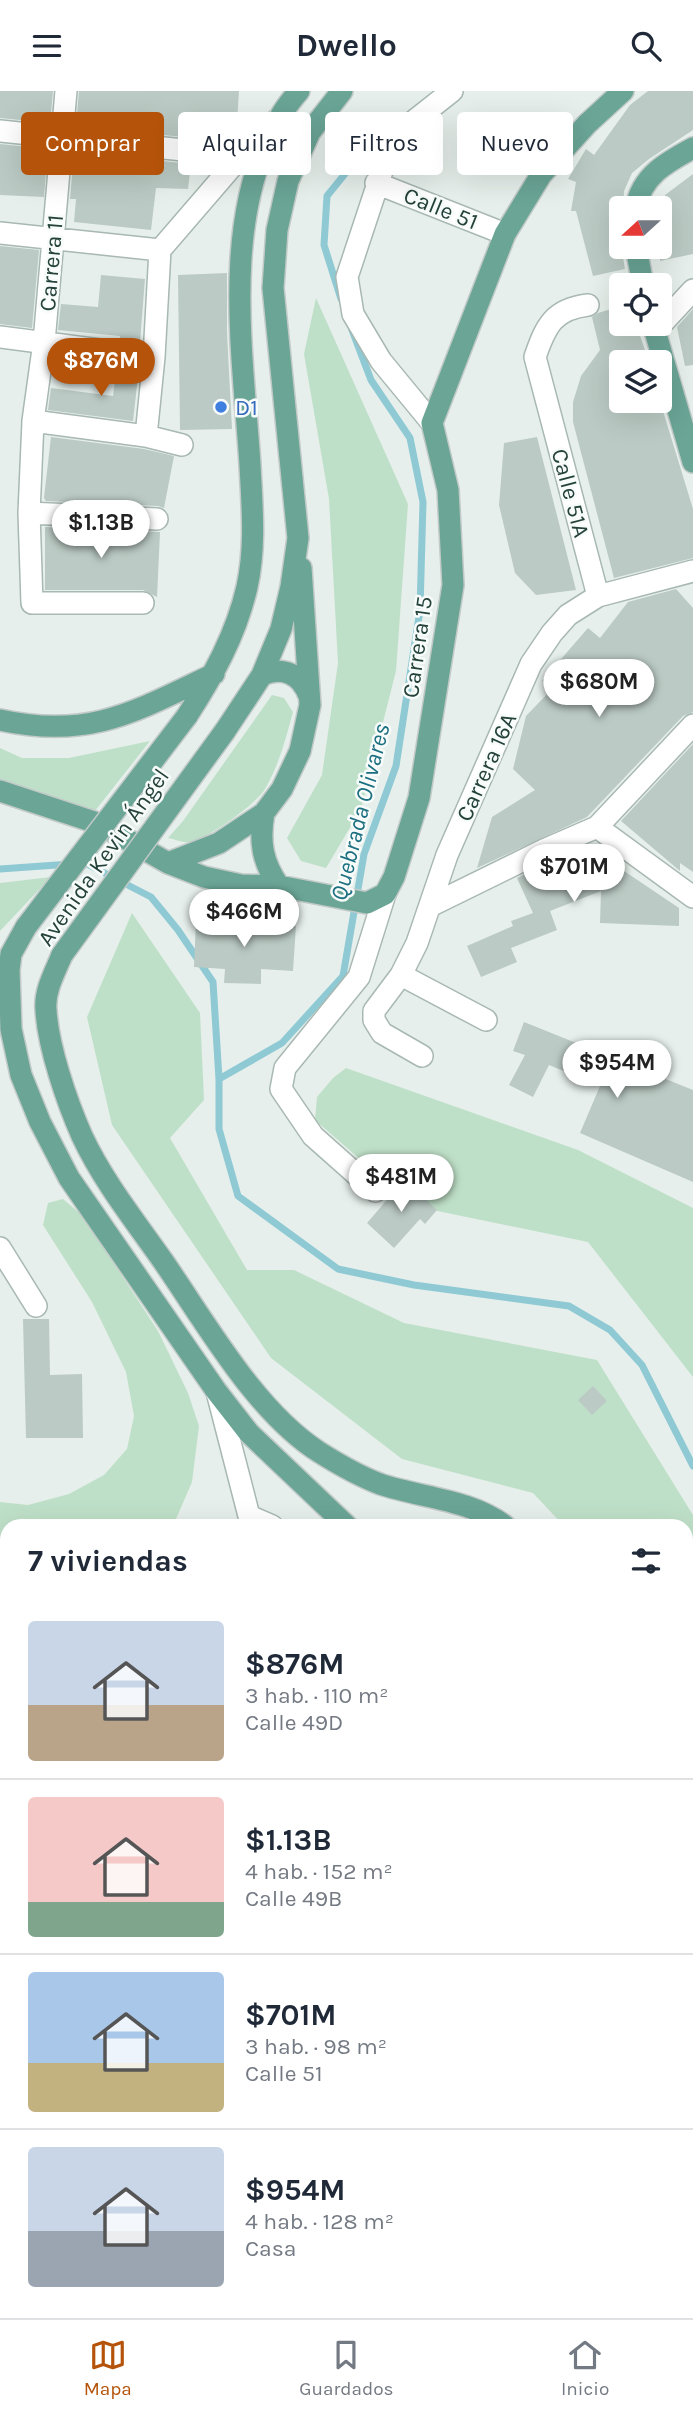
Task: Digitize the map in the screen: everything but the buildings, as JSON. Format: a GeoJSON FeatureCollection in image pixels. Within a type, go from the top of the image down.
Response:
{"type":"FeatureCollection","features":[{"type":"Feature","properties":{"kind":"main road","name":"Avenida Kevin Ángel"},"geometry":{"type":"LineString","coordinates":[[283,112],[299,91]]}},
{"type":"Feature","properties":{"kind":"main road","name":"Avenida Kevin Ángel"},"geometry":{"type":"LineString","coordinates":[[342,91],[310,132],[288,181],[276,230],[273,288],[298,538],[291,587],[281,629],[262,675],[225,731],[62,955],[48,988],[45,1007],[49,1035],[83,1137],[107,1180],[248,1384],[282,1422],[317,1451],[348,1469],[380,1483],[468,1508],[491,1519]]}},
{"type":"Feature","properties":{"kind":"main road"},"geometry":{"type":"LineString","coordinates":[[432,423],[505,234],[541,175],[587,124],[623,91]]}},
{"type":"Feature","properties":{"kind":"main road"},"geometry":{"type":"LineString","coordinates":[[639,196],[649,177],[665,163],[693,148]]}},
{"type":"Feature","properties":{"kind":"main road","name":"Avenida Kevin Ángel"},"geometry":{"type":"LineString","coordinates":[[255,175],[243,227],[239,290],[254,534],[247,587],[232,635],[214,674],[187,716],[26,927],[4,964],[11,1029],[21,1075],[40,1122],[69,1178],[217,1392],[249,1433],[340,1519]]}},
{"type":"Feature","properties":{"kind":"main road"},"geometry":{"type":"LineString","coordinates":[[657,336],[693,462]]}},
{"type":"Feature","properties":{"kind":"main road","name":"Carrera 15"},"geometry":{"type":"LineString","coordinates":[[376,899],[394,877],[418,798],[453,585],[447,489],[432,423]]}},
{"type":"Feature","properties":{"kind":"main road"},"geometry":{"type":"LineString","coordinates":[[168,863],[219,843],[264,813],[282,789],[300,751],[310,705],[298,538]]}},
{"type":"Feature","properties":{"kind":"main road"},"geometry":{"type":"LineString","coordinates":[[262,675],[270,671],[282,671],[295,676],[306,689],[310,705]]}},
{"type":"Feature","properties":{"kind":"main road"},"geometry":{"type":"LineString","coordinates":[[0,720],[41,728],[83,726],[128,715],[214,674]]}},
{"type":"Feature","properties":{"kind":"main road"},"geometry":{"type":"LineString","coordinates":[[0,791],[100,824],[168,863],[204,877],[240,885],[279,886],[329,896],[376,899]]}},
{"type":"Feature","properties":{"kind":"main road"},"geometry":{"type":"LineString","coordinates":[[264,813],[260,832],[262,851],[268,870],[279,886]]}},
{"type":"Feature","properties":{"kind":"street","name":"Carrera 11"},"geometry":{"type":"LineString","coordinates":[[64,112],[66,91]]}},
{"type":"Feature","properties":{"kind":"street","name":"Carrera 15"},"geometry":{"type":"LineString","coordinates":[[432,423],[381,361],[353,314],[346,277],[391,144],[414,121],[452,91]]}},
{"type":"Feature","properties":{"kind":"street"},"geometry":{"type":"LineString","coordinates":[[0,131],[21,133]]}},
{"type":"Feature","properties":{"kind":"street","name":"Carrera 11"},"geometry":{"type":"LineString","coordinates":[[59,175],[44,342],[33,421],[29,513],[32,603],[143,603]]}},
{"type":"Feature","properties":{"kind":"street"},"geometry":{"type":"LineString","coordinates":[[146,436],[160,250],[225,175]]}},
{"type":"Feature","properties":{"kind":"street","name":"Calle 51"},"geometry":{"type":"LineString","coordinates":[[376,183],[505,234]]}},
{"type":"Feature","properties":{"kind":"street"},"geometry":{"type":"LineString","coordinates":[[0,233],[160,250]]}},
{"type":"Feature","properties":{"kind":"street"},"geometry":{"type":"LineString","coordinates":[[672,310],[693,290]]}},
{"type":"Feature","properties":{"kind":"street","name":"Calle 51A"},"geometry":{"type":"LineString","coordinates":[[588,305],[569,307],[556,317],[547,328],[535,357],[598,596]]}},
{"type":"Feature","properties":{"kind":"street"},"geometry":{"type":"LineString","coordinates":[[0,337],[153,357]]}},
{"type":"Feature","properties":{"kind":"street"},"geometry":{"type":"LineString","coordinates":[[33,421],[146,436],[182,445]]}},
{"type":"Feature","properties":{"kind":"street"},"geometry":{"type":"LineString","coordinates":[[29,513],[157,519]]}},
{"type":"Feature","properties":{"kind":"street","name":"Carrera 16A"},"geometry":{"type":"LineString","coordinates":[[422,1056],[382,1033],[374,1020],[374,1011],[401,975],[417,943],[447,855],[531,664],[568,615],[598,596],[693,571]]}},
{"type":"Feature","properties":{"kind":"street"},"geometry":{"type":"LineString","coordinates":[[430,906],[597,827],[693,725]]}},
{"type":"Feature","properties":{"kind":"street"},"geometry":{"type":"LineString","coordinates":[[597,827],[693,897]]}},
{"type":"Feature","properties":{"kind":"street"},"geometry":{"type":"LineString","coordinates":[[375,1191],[313,1136],[281,1089],[285,1068],[359,977],[376,899]]}},
{"type":"Feature","properties":{"kind":"street"},"geometry":{"type":"LineString","coordinates":[[401,975],[486,1020]]}},
{"type":"Feature","properties":{"kind":"street"},"geometry":{"type":"LineString","coordinates":[[0,1248],[36,1306]]}},
{"type":"Feature","properties":{"kind":"street"},"geometry":{"type":"LineString","coordinates":[[217,1392],[244,1519]]}},
{"type":"Feature","properties":{"kind":"green space"},"geometry":{"type":"Polygon","coordinates":[[[316,298],[408,504],[396,671],[361,809],[326,868],[301,861],[287,838],[322,775],[338,663],[329,499],[304,354],[316,298]]]}},
{"type":"Feature","properties":{"kind":"green space"},"geometry":{"type":"Polygon","coordinates":[[[272,695],[284,698],[293,712],[278,761],[260,796],[242,812],[197,840],[189,842],[168,838],[183,821],[272,695]]]}},
{"type":"Feature","properties":{"kind":"green space"},"geometry":{"type":"Polygon","coordinates":[[[150,741],[91,816],[40,792],[0,780],[0,748],[22,758],[69,758],[150,741]]]}},
{"type":"Feature","properties":{"kind":"green space"},"geometry":{"type":"Polygon","coordinates":[[[51,877],[0,931],[0,883],[51,877]]]}},
{"type":"Feature","properties":{"kind":"green space"},"geometry":{"type":"Polygon","coordinates":[[[132,913],[200,1013],[204,1100],[170,1138],[247,1270],[294,1270],[404,1323],[597,1360],[693,1519],[557,1519],[533,1493],[402,1459],[271,1358],[112,1125],[87,1017],[132,913]]]}},
{"type":"Feature","properties":{"kind":"green space"},"geometry":{"type":"Polygon","coordinates":[[[346,1068],[578,1150],[693,1208],[693,1377],[588,1242],[394,1202],[378,1175],[315,1120],[317,1097],[333,1078],[346,1068]]]}},
{"type":"Feature","properties":{"kind":"green space"},"geometry":{"type":"Polygon","coordinates":[[[63,1199],[83,1216],[158,1331],[188,1393],[199,1426],[192,1482],[176,1519],[0,1519],[0,1502],[28,1505],[69,1494],[104,1475],[127,1449],[134,1416],[126,1372],[92,1302],[43,1225],[48,1203],[63,1199]]]}},
{"type":"Feature","properties":{"kind":"waterway","name":"Quebrada Olivares"},"geometry":{"type":"LineString","coordinates":[[341,299],[324,245],[327,196],[344,175]]}},
{"type":"Feature","properties":{"kind":"waterway","name":"Quebrada Olivares"},"geometry":{"type":"LineString","coordinates":[[219,1079],[282,1043],[343,976],[364,854],[396,766],[420,610],[423,502],[410,438],[371,380],[352,330]]}},
{"type":"Feature","properties":{"kind":"waterway","name":"Quebrada Olivares"},"geometry":{"type":"LineString","coordinates":[[0,869],[85,863],[151,897],[178,930],[213,982],[219,1129],[238,1196],[338,1269],[414,1285],[569,1306],[610,1330],[642,1365],[693,1466]]}},
{"type":"Feature","properties":{"kind":"place","name":"D1"},"geometry":{"type":"Point","coordinates":[221,407]}}]}
